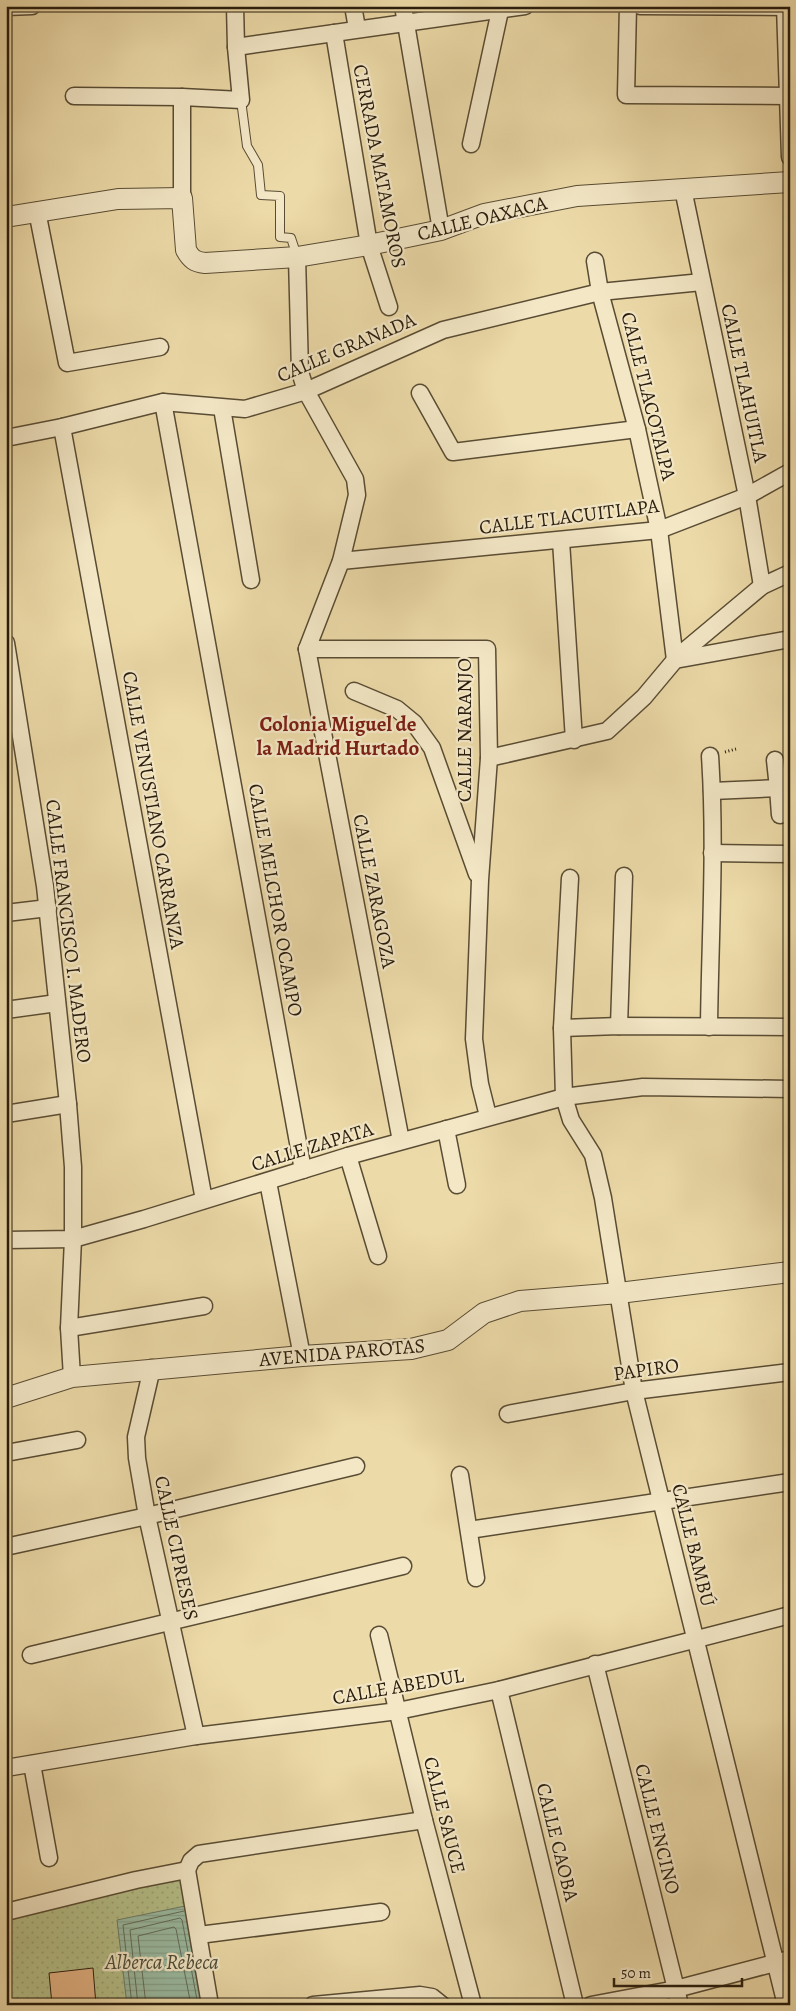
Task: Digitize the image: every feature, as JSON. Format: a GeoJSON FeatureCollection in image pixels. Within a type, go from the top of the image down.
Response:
{"type":"FeatureCollection","features":[{"type":"Feature","properties":{"kind":"street"},"geometry":{"type":"LineString","coordinates":[[6,7],[32,6]]}},
{"type":"Feature","properties":{"kind":"street"},"geometry":{"type":"LineString","coordinates":[[74,96],[182,97],[241,100],[236,47],[235,6]]}},
{"type":"Feature","properties":{"kind":"street"},"geometry":{"type":"LineString","coordinates":[[353,6],[357,28]]}},
{"type":"Feature","properties":{"kind":"street"},"geometry":{"type":"LineString","coordinates":[[236,47],[334,33],[404,14],[525,6]]}},
{"type":"Feature","properties":{"kind":"street"},"geometry":{"type":"LineString","coordinates":[[628,6],[626,95],[789,96]]}},
{"type":"Feature","properties":{"kind":"street"},"geometry":{"type":"LineString","coordinates":[[640,6],[787,7],[790,157]]}},
{"type":"Feature","properties":{"kind":"street"},"geometry":{"type":"LineString","coordinates":[[471,144],[501,8]]}},
{"type":"Feature","properties":{"kind":"street"},"geometry":{"type":"LineString","coordinates":[[404,14],[441,230]]}},
{"type":"Feature","properties":{"kind":"street","name":"CERRADA MATAMOROS"},"geometry":{"type":"LineString","coordinates":[[334,33],[370,245],[389,307]]}},
{"type":"Feature","properties":{"kind":"street"},"geometry":{"type":"LineString","coordinates":[[6,217],[118,199],[182,198],[182,97]]}},
{"type":"Feature","properties":{"kind":"street","name":"CALLE OAXACA"},"geometry":{"type":"LineString","coordinates":[[182,198],[186,250],[190,257],[197,262],[205,263],[297,257],[370,245],[441,230],[484,214],[577,196],[790,182]]}},
{"type":"Feature","properties":{"kind":"street","name":"CALLE TLAHUITLA"},"geometry":{"type":"LineString","coordinates":[[683,189],[747,496],[762,586]]}},
{"type":"Feature","properties":{"kind":"street"},"geometry":{"type":"LineString","coordinates":[[37,211],[67,363],[160,347]]}},
{"type":"Feature","properties":{"kind":"street"},"geometry":{"type":"LineString","coordinates":[[297,257],[300,372],[306,391],[355,479],[357,495],[341,561],[307,649]]}},
{"type":"Feature","properties":{"kind":"street","name":"CALLE TLACOTALPA"},"geometry":{"type":"LineString","coordinates":[[595,261],[600,292],[637,429],[659,530],[674,660]]}},
{"type":"Feature","properties":{"kind":"street","name":"CALLE GRANADA"},"geometry":{"type":"LineString","coordinates":[[6,438],[62,427],[163,402],[245,409],[306,391],[443,330],[600,292],[702,282]]}},
{"type":"Feature","properties":{"kind":"street"},"geometry":{"type":"LineString","coordinates":[[420,393],[453,452],[637,429]]}},
{"type":"Feature","properties":{"kind":"street","name":"CALLE MELCHOR OCAMPO"},"geometry":{"type":"LineString","coordinates":[[163,402],[303,1170]]}},
{"type":"Feature","properties":{"kind":"street"},"geometry":{"type":"LineString","coordinates":[[222,408],[251,580]]}},
{"type":"Feature","properties":{"kind":"street","name":"CALLE VENUSTIANO CARRANZA"},"geometry":{"type":"LineString","coordinates":[[62,427],[204,1200]]}},
{"type":"Feature","properties":{"kind":"street","name":"CALLE TLACUITLAPA"},"geometry":{"type":"LineString","coordinates":[[341,561],[659,530],[747,496],[790,472]]}},
{"type":"Feature","properties":{"kind":"street"},"geometry":{"type":"LineString","coordinates":[[561,541],[574,740]]}},
{"type":"Feature","properties":{"kind":"street"},"geometry":{"type":"LineString","coordinates":[[488,758],[607,731],[644,697],[674,660],[762,586],[790,573]]}},
{"type":"Feature","properties":{"kind":"street"},"geometry":{"type":"LineString","coordinates":[[674,660],[790,639]]}},
{"type":"Feature","properties":{"kind":"street","name":"CALLE FRANCISCO I. MADERO"},"geometry":{"type":"LineString","coordinates":[[6,643],[48,908],[68,1104],[73,1167],[73,1238],[69,1328],[72,1377]]}},
{"type":"Feature","properties":{"kind":"street","name":"CALLE NARANJO"},"geometry":{"type":"LineString","coordinates":[[307,649],[487,649],[488,758],[480,880],[474,1039],[480,1084],[488,1116]]}},
{"type":"Feature","properties":{"kind":"street","name":"CALLE ZARAGOZA"},"geometry":{"type":"LineString","coordinates":[[307,649],[402,1141]]}},
{"type":"Feature","properties":{"kind":"street"},"geometry":{"type":"LineString","coordinates":[[354,691],[397,709],[414,724],[432,748],[480,880]]}},
{"type":"Feature","properties":{"kind":"street"},"geometry":{"type":"LineString","coordinates":[[708,1027],[712,853],[710,756]]}},
{"type":"Feature","properties":{"kind":"street"},"geometry":{"type":"LineString","coordinates":[[775,760],[780,815]]}},
{"type":"Feature","properties":{"kind":"street"},"geometry":{"type":"LineString","coordinates":[[712,791],[778,788]]}},
{"type":"Feature","properties":{"kind":"street"},"geometry":{"type":"LineString","coordinates":[[712,853],[790,854]]}},
{"type":"Feature","properties":{"kind":"street"},"geometry":{"type":"LineString","coordinates":[[619,1026],[624,876]]}},
{"type":"Feature","properties":{"kind":"street","name":"CALLE BAMBÚ"},"geometry":{"type":"LineString","coordinates":[[570,878],[562,1028],[564,1097],[571,1120],[593,1155],[604,1198],[634,1391],[695,1638],[783,1961],[786,2005]]}},
{"type":"Feature","properties":{"kind":"street"},"geometry":{"type":"LineString","coordinates":[[6,913],[48,908]]}},
{"type":"Feature","properties":{"kind":"street"},"geometry":{"type":"LineString","coordinates":[[6,1010],[58,1003]]}},
{"type":"Feature","properties":{"kind":"street"},"geometry":{"type":"LineString","coordinates":[[562,1028],[619,1026],[790,1027]]}},
{"type":"Feature","properties":{"kind":"street","name":"CALLE ZAPATA"},"geometry":{"type":"LineString","coordinates":[[6,1240],[73,1238],[144,1219],[348,1156],[488,1116],[564,1097],[643,1087],[790,1089]]}},
{"type":"Feature","properties":{"kind":"street"},"geometry":{"type":"LineString","coordinates":[[6,1114],[68,1104]]}},
{"type":"Feature","properties":{"kind":"street"},"geometry":{"type":"LineString","coordinates":[[446,1129],[457,1185]]}},
{"type":"Feature","properties":{"kind":"street"},"geometry":{"type":"LineString","coordinates":[[348,1156],[378,1256]]}},
{"type":"Feature","properties":{"kind":"street"},"geometry":{"type":"LineString","coordinates":[[268,1182],[302,1356]]}},
{"type":"Feature","properties":{"kind":"street","name":"AVENIDA PAROTAS"},"geometry":{"type":"LineString","coordinates":[[6,1398],[72,1377],[152,1368],[411,1349],[448,1340],[484,1313],[520,1301],[619,1293],[790,1272]]}},
{"type":"Feature","properties":{"kind":"street"},"geometry":{"type":"LineString","coordinates":[[69,1328],[204,1306]]}},
{"type":"Feature","properties":{"kind":"street","name":"CALLE CIPRESES"},"geometry":{"type":"LineString","coordinates":[[152,1368],[136,1437],[137,1458],[147,1516],[196,1736]]}},
{"type":"Feature","properties":{"kind":"street","name":"PAPIRO"},"geometry":{"type":"LineString","coordinates":[[508,1414],[634,1391],[790,1372]]}},
{"type":"Feature","properties":{"kind":"street"},"geometry":{"type":"LineString","coordinates":[[6,1453],[76,1440]]}},
{"type":"Feature","properties":{"kind":"street"},"geometry":{"type":"LineString","coordinates":[[10,1546],[147,1516],[356,1466]]}},
{"type":"Feature","properties":{"kind":"street"},"geometry":{"type":"LineString","coordinates":[[460,1475],[476,1578]]}},
{"type":"Feature","properties":{"kind":"street"},"geometry":{"type":"LineString","coordinates":[[468,1530],[790,1482]]}},
{"type":"Feature","properties":{"kind":"street"},"geometry":{"type":"LineString","coordinates":[[31,1655],[403,1566]]}},
{"type":"Feature","properties":{"kind":"street","name":"CALLE ABEDUL"},"geometry":{"type":"LineString","coordinates":[[6,1768],[196,1736],[398,1711],[499,1690],[790,1615]]}},
{"type":"Feature","properties":{"kind":"street","name":"CALLE SAUCE"},"geometry":{"type":"LineString","coordinates":[[379,1635],[424,1820],[473,2005]]}},
{"type":"Feature","properties":{"kind":"street","name":"CALLE ENCINO"},"geometry":{"type":"LineString","coordinates":[[595,1664],[680,2005]]}},
{"type":"Feature","properties":{"kind":"street","name":"CALLE CAOBA"},"geometry":{"type":"LineString","coordinates":[[499,1690],[575,2005]]}},
{"type":"Feature","properties":{"kind":"street"},"geometry":{"type":"LineString","coordinates":[[32,1764],[49,1858]]}},
{"type":"Feature","properties":{"kind":"street"},"geometry":{"type":"LineString","coordinates":[[210,2005],[187,1870],[191,1861],[199,1854],[424,1820]]}},
{"type":"Feature","properties":{"kind":"street"},"geometry":{"type":"LineString","coordinates":[[6,1912],[136,1880],[187,1870]]}},
{"type":"Feature","properties":{"kind":"street"},"geometry":{"type":"LineString","coordinates":[[199,1935],[381,1912]]}},
{"type":"Feature","properties":{"kind":"street"},"geometry":{"type":"LineString","coordinates":[[591,2005],[676,1989],[783,1961]]}},
{"type":"Feature","properties":{"kind":"street"},"geometry":{"type":"LineString","coordinates":[[313,2005],[420,1995],[432,1997],[442,2005]]}},
{"type":"Feature","properties":{"kind":"lane"},"geometry":{"type":"LineString","coordinates":[[241,100],[247,146],[258,165],[261,195],[280,196],[280,237],[292,238],[297,257]]}},
{"type":"Feature","properties":{"kind":"shaded area"},"geometry":{"type":"Polygon","coordinates":[[[183,1876],[210,2005],[6,2005],[6,1918],[183,1876]]]}},
{"type":"Feature","properties":{"kind":"water","name":"Alberca Rebeca"},"geometry":{"type":"Polygon","coordinates":[[[190,1905],[210,2005],[127,2005],[117,1920],[190,1905]]]}},
{"type":"Feature","properties":{"kind":"building"},"geometry":{"type":"Polygon","coordinates":[[[93,1968],[96,2005],[52,2005],[49,1973],[93,1968]]]}},
{"type":"Feature","properties":{"kind":"district","name":"Colonia Miguel de la Madrid Hurtado"},"geometry":{"type":"Point","coordinates":[338,736]}}]}
